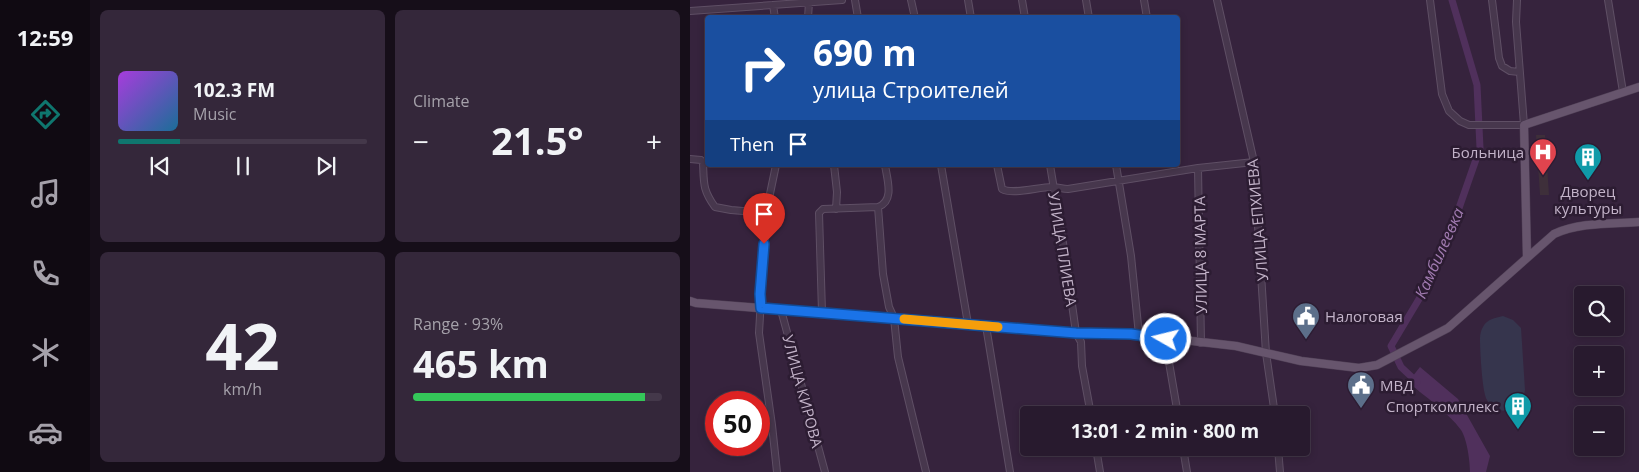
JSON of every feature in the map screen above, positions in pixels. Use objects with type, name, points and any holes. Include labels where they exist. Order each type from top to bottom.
[{"type":"main road","points":[[1527,256],[1524,125],[1639,87]]},
{"type":"main road","points":[[690,301],[1076,333],[1139,335],[1236,346],[1301,361],[1359,368],[1377,365],[1448,328],[1554,234],[1565,229],[1639,222]]},
{"type":"street","points":[[690,11],[842,0]]},
{"type":"street","points":[[855,0],[858,15]]},
{"type":"street","points":[[911,0],[914,15]]},
{"type":"street","points":[[968,0],[970,15]]},
{"type":"street","points":[[1022,0],[1024,15]]},
{"type":"street","points":[[1086,0],[1088,15]]},
{"type":"street","points":[[1144,0],[1146,15]]},
{"type":"street","name":"УЛИЦА ЕПХИЕВА","points":[[1217,0],[1254,162],[1266,353],[1273,406]]},
{"type":"street","points":[[1430,0],[1445,103],[1453,116],[1462,122],[1473,125],[1524,125],[1516,0]]},
{"type":"street","points":[[1492,0],[1499,58],[1502,66],[1510,71],[1520,72]]},
{"type":"street","points":[[1608,0],[1623,92]]},
{"type":"street","points":[[808,15],[810,2]]},
{"type":"street","points":[[773,5],[775,15]]},
{"type":"street","points":[[690,158],[703,162],[703,182],[714,207],[766,213]]},
{"type":"street","points":[[997,167],[1002,189],[1006,191],[1053,187],[1068,189],[1198,168],[1254,162]]},
{"type":"street","points":[[776,167],[766,213],[759,334],[777,472]]},
{"type":"street","points":[[834,167],[837,192],[836,209]]},
{"type":"street","points":[[822,312],[819,213],[823,209],[878,208],[884,206],[888,200],[889,191],[885,167]]},
{"type":"street","points":[[942,167],[968,324]]},
{"type":"street","name":"УЛИЦА ПЛИЕВА","points":[[1050,167],[1076,333],[1081,342],[1082,366],[1089,406]]},
{"type":"street","points":[[1116,167],[1131,256],[1139,335]]},
{"type":"street","name":"УЛИЦА 8 МАРТА","points":[[1198,168],[1201,343]]},
{"type":"street","points":[[878,208],[883,274],[889,307],[894,318],[898,357],[926,472]]},
{"type":"street","name":"УЛИЦА КИРОВА","points":[[781,310],[825,472]]},
{"type":"street","points":[[986,326],[1010,472]]},
{"type":"street","points":[[1166,339],[1177,406]]},
{"type":"street","points":[[1097,456],[1100,472]]},
{"type":"street","points":[[1184,456],[1187,472]]},
{"type":"street","points":[[1279,456],[1280,472]]},
{"type":"shaded area","name":"Больница","points":[[1536,135],[1545,135],[1549,195],[1540,195]]},
{"type":"shaded area","points":[[1503,316],[1513,320],[1521,328],[1525,390],[1523,400],[1518,406],[1509,411],[1494,408],[1487,400],[1482,370],[1480,338],[1482,330],[1487,322]]},
{"type":"shaded area","points":[[1420,367],[1458,399],[1490,456],[1486,472],[1470,472],[1468,450],[1461,430],[1443,411],[1408,382]]},
{"type":"waterway","name":"Камбилеевка","points":[[1417,382],[1401,367],[1391,346],[1428,284],[1451,231],[1480,148],[1477,85],[1452,0]]},
{"type":"slow traffic","points":[[904,319],[998,327]]},
{"type":"place","name":"Больница","points":[[1543,176]]},
{"type":"place","name":"Дворец культуры","points":[[1588,181]]},
{"type":"place","name":"Налоговая","points":[[1306,340]]},
{"type":"place","name":"МВД","points":[[1361,409]]},
{"type":"place","name":"Спорткомплекс","points":[[1518,430]]},
{"type":"route","points":[[764,244],[760,294],[761,308],[1076,333],[1131,334],[1166,339]]}]
